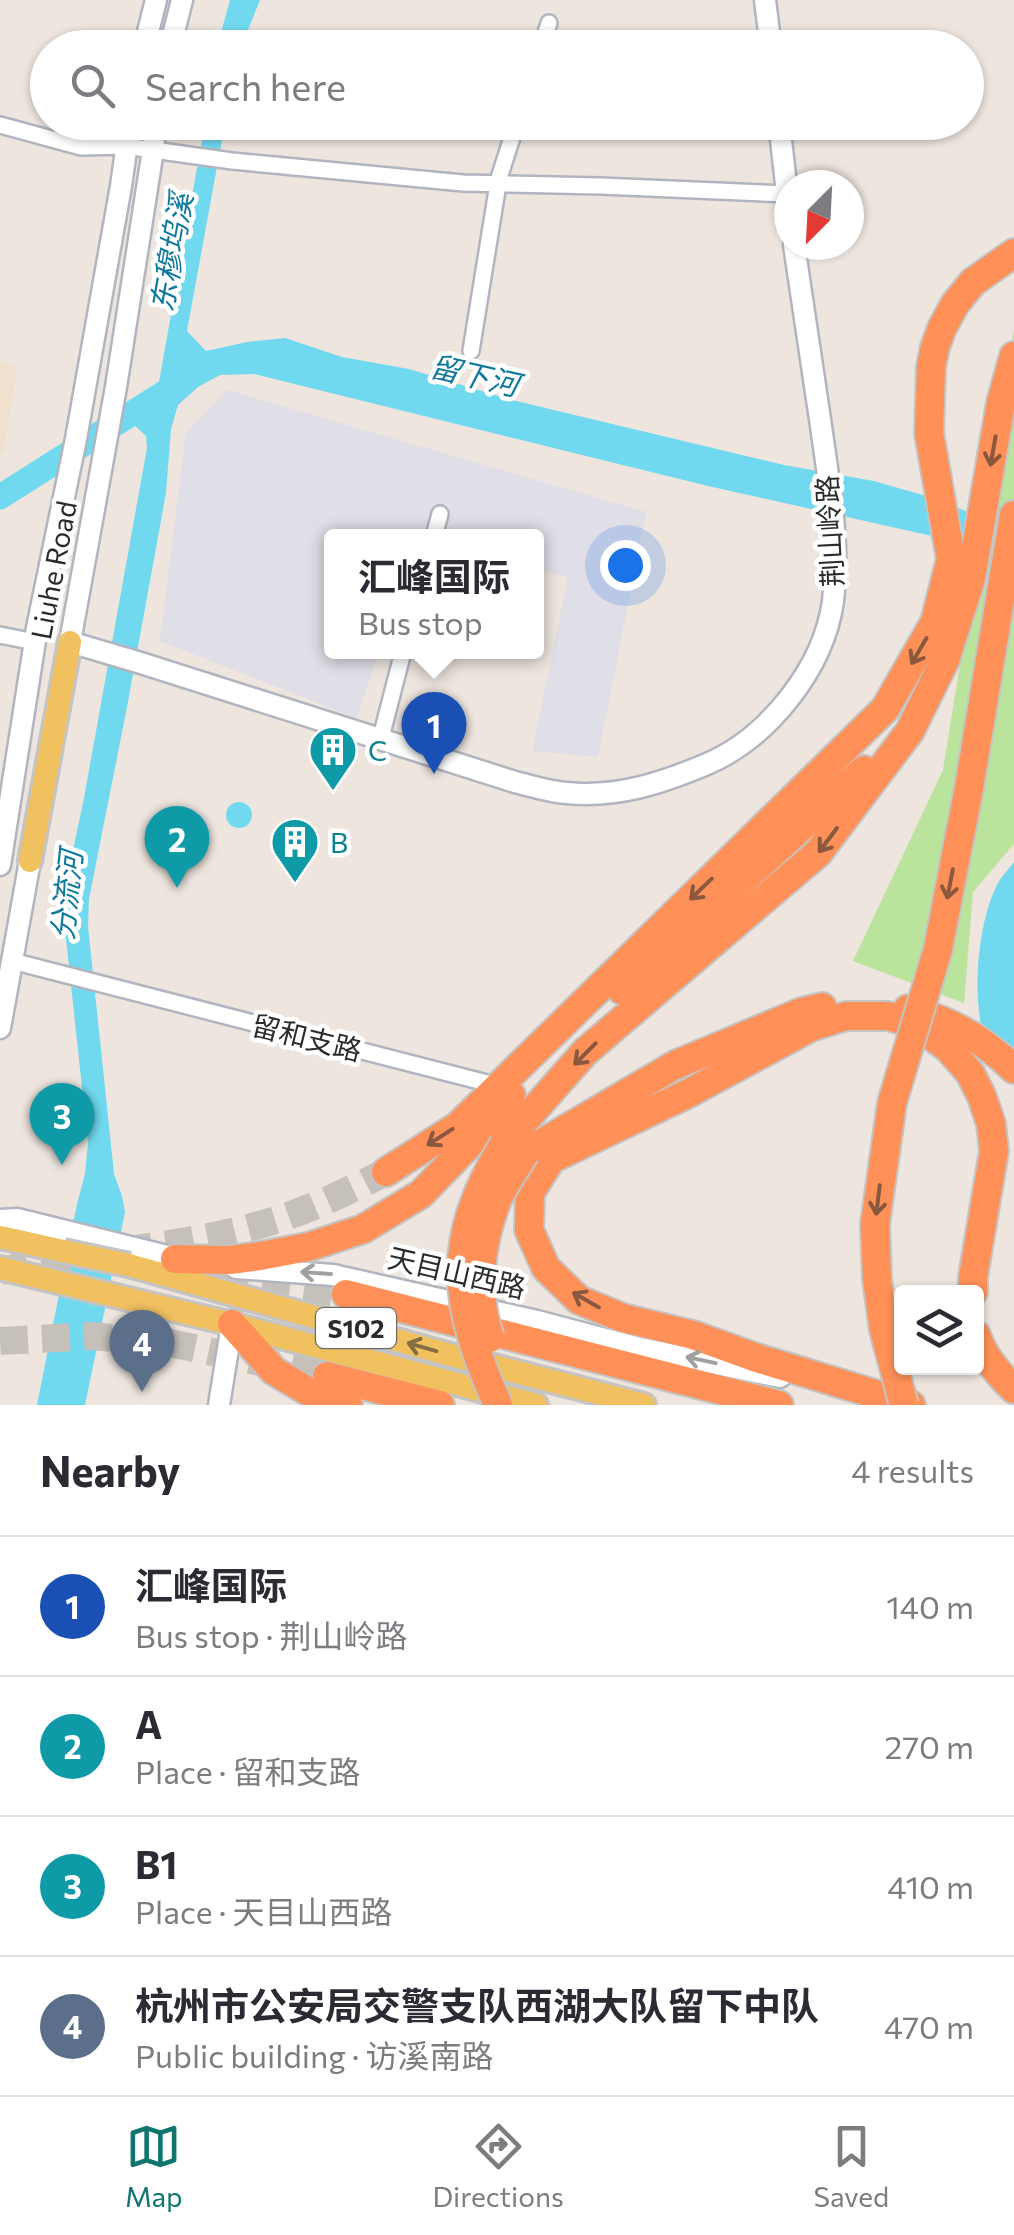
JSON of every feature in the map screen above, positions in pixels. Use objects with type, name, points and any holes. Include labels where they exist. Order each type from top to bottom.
[{"type":"highway","points":[[808,821],[885,709],[935,622],[951,560],[929,433],[930,367],[942,328],[956,304],[973,282],[1014,253]]},
{"type":"highway","points":[[498,1405],[471,1338],[461,1276],[470,1213],[484,1177],[514,1149],[585,1052],[818,853],[911,728],[945,660],[971,578],[1001,403],[1014,356]]},
{"type":"highway","points":[[904,1405],[882,1313],[875,1224],[892,1103],[938,949],[1014,515]]},
{"type":"highway","points":[[386,1172],[458,1126],[885,709]]},
{"type":"highway","points":[[176,1259],[230,1260],[308,1246],[363,1229],[421,1194],[478,1136],[534,1067],[911,728]]},
{"type":"highway","points":[[515,1405],[484,1321],[481,1287],[484,1246],[514,1149],[675,1065],[802,1012],[838,1002],[889,1003],[951,1022],[978,1038],[1014,1069]]},
{"type":"highway","points":[[904,1405],[693,1335],[624,1318],[579,1300],[546,1268],[530,1230],[530,1192],[550,1159],[689,1093],[811,1027],[846,1016],[888,1016],[916,1024],[948,1048],[970,1073],[982,1097],[994,1152],[972,1285]]},
{"type":"highway","points":[[346,1294],[779,1405]]},
{"type":"highway","points":[[232,1324],[274,1371],[316,1396],[348,1405]]},
{"type":"highway","points":[[984,1353],[998,1375],[1014,1388]]},
{"type":"highway","points":[[327,1376],[440,1405]]},
{"type":"main road","points":[[148,30],[156,0]]},
{"type":"main road","points":[[174,30],[182,0]]},
{"type":"main road","points":[[765,0],[769,30]]},
{"type":"main road","name":"Liuhe Road","points":[[0,865],[35,642],[72,461],[127,140]]},
{"type":"main road","name":"Liuhe Road","points":[[0,1028],[108,438],[154,140]]},
{"type":"main road","points":[[781,140],[784,170]]},
{"type":"main road","name":"荆山岭路","points":[[70,642],[514,782],[566,793],[610,794],[653,785],[729,754],[763,727],[795,690],[820,648],[832,605],[835,534],[796,260]]},
{"type":"main road","name":"天目山西路","points":[[0,1220],[17,1219],[63,1241]]},
{"type":"main road","name":"天目山西路","points":[[0,1237],[63,1241],[129,1256],[443,1353],[644,1405]]},
{"type":"main road","name":"天目山西路","points":[[129,1256],[334,1274],[904,1405]]},
{"type":"main road","name":"S102","points":[[0,1268],[232,1324],[536,1405]]},
{"type":"main road","points":[[219,1405],[232,1324]]},
{"type":"street","points":[[547,30],[549,23]]},
{"type":"street","points":[[0,124],[30,133]]},
{"type":"street","points":[[56,140],[81,147],[126,146],[232,161],[463,183],[601,186],[774,202]]},
{"type":"street","points":[[472,351],[498,184],[511,140]]},
{"type":"street","points":[[436,529],[440,514]]},
{"type":"street","points":[[0,635],[35,642]]},
{"type":"street","points":[[380,741],[402,659]]},
{"type":"street","name":"留和支路","points":[[12,962],[487,1083]]},
{"type":"shaded area","points":[[0,361],[17,369],[4,450],[0,454]]},
{"type":"shaded area","points":[[227,390],[646,512],[598,757],[532,751],[568,578],[544,570],[544,529],[324,529],[324,659],[377,659],[356,718],[160,641],[186,432]]},
{"type":"green space","points":[[1014,329],[1014,844],[973,892],[964,1003],[853,961],[943,770]]},
{"type":"water","points":[[230,0],[260,0],[248,30],[222,30]]},
{"type":"water","name":"分流河","points":[[202,140],[222,140],[187,331],[206,351],[285,338],[342,357],[409,369],[512,400],[784,465],[874,481],[971,513],[968,544],[708,486],[254,374],[220,375],[198,387],[178,405],[171,429],[166,493],[89,899],[88,926],[114,1174],[125,1212],[85,1405],[37,1405],[88,1143],[63,911],[147,448],[146,436],[135,426],[137,400],[159,382]]},
{"type":"water","points":[[239,802],[248,806],[252,815],[248,824],[239,828],[230,824],[226,815],[230,806]]},
{"type":"water","points":[[1014,862],[1014,1084],[998,1069],[987,1047],[980,1020],[978,962],[988,908],[998,884]]},
{"type":"waterway","name":"留下河","points":[[0,497],[164,393]]},
{"type":"tunnel","points":[[0,1271],[253,1227],[313,1206],[386,1172]]},
{"type":"tunnel","points":[[179,1274],[346,1294]]},
{"type":"tunnel","points":[[0,1341],[91,1336],[170,1343],[327,1376]]},
{"type":"place","name":"汇峰国际","points":[[434,774]]},
{"type":"place","name":"C","points":[[333,792]]},
{"type":"place","name":"B","points":[[295,884]]},
{"type":"place","name":"A","points":[[177,888]]},
{"type":"place","name":"B1","points":[[62,1165]]},
{"type":"place","name":"杭州市公安局交警支队西湖大队留下中队","points":[[142,1392]]},
{"type":"water label","name":"东穆坞溪","points":[[170,252]]}]
